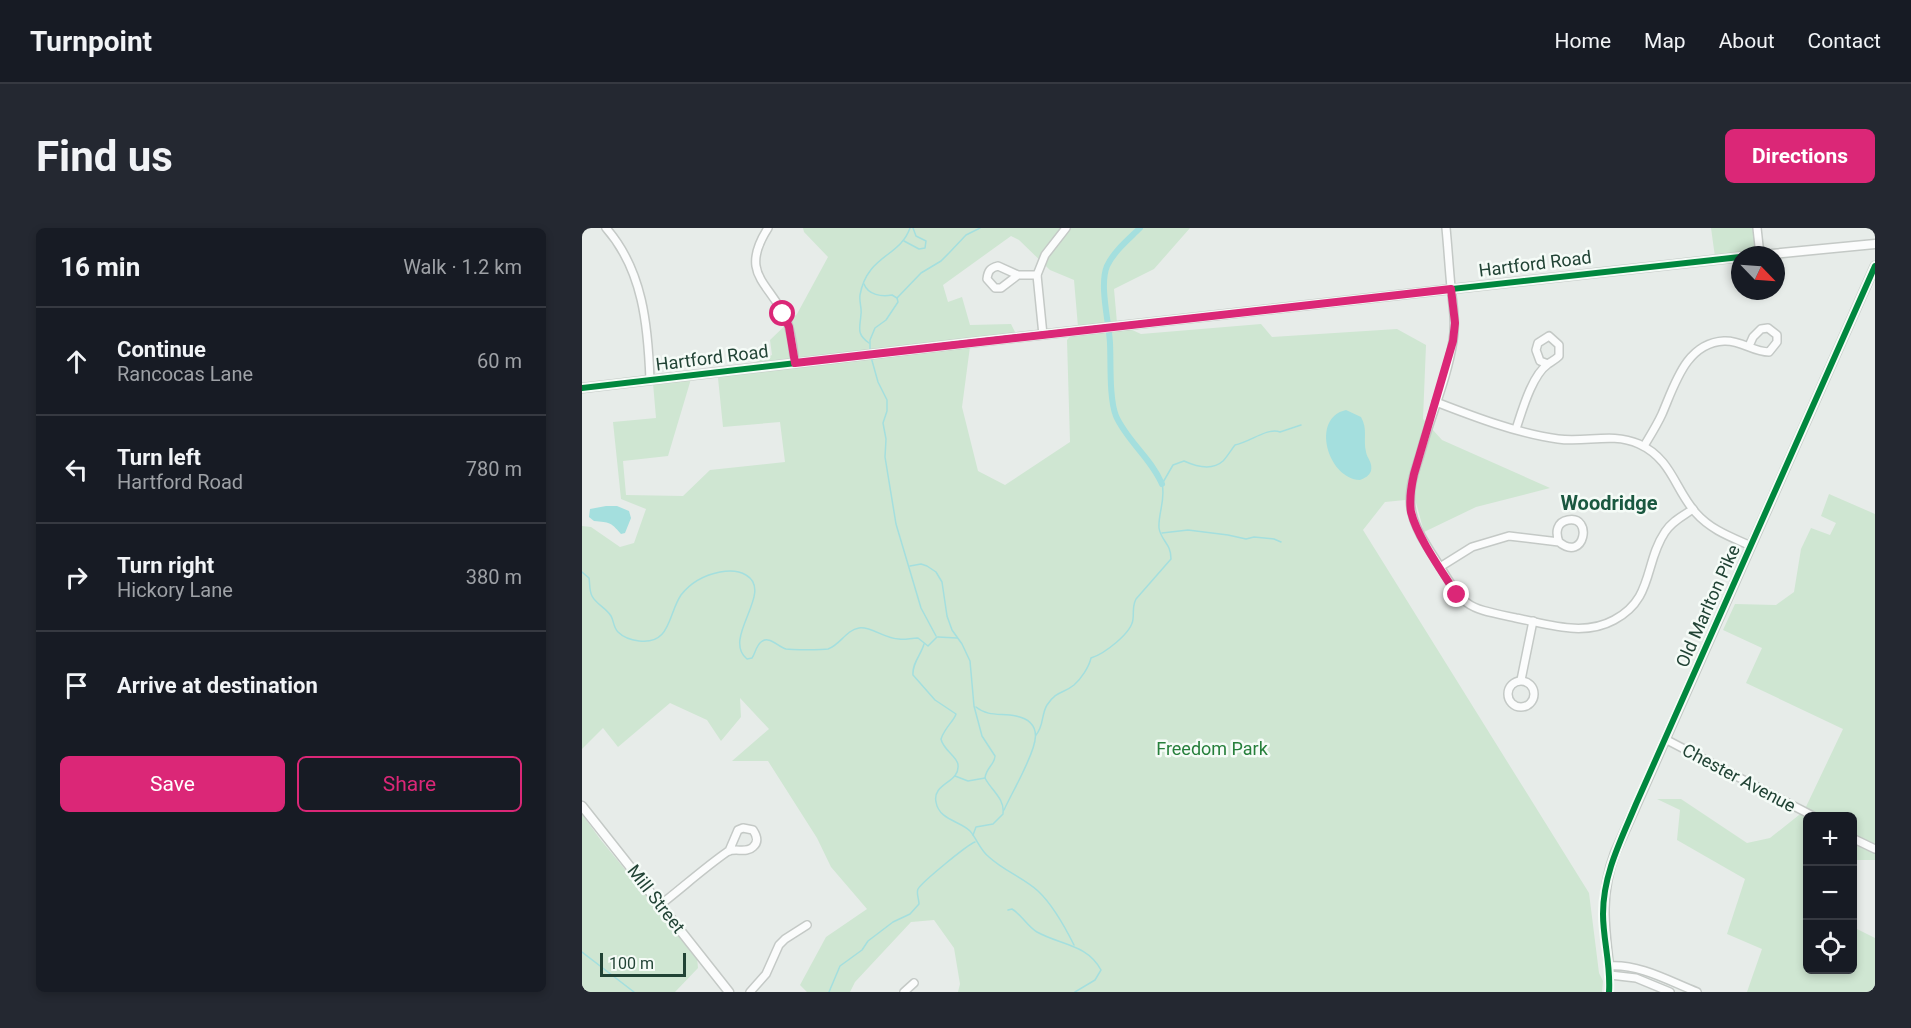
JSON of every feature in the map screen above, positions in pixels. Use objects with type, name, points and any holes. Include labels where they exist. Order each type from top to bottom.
[{"type":"street","points":[[606,228],[627,260],[639,287],[646,323],[650,380]]},
{"type":"street","points":[[768,228],[757,249],[756,267],[760,279],[788,323],[795,363]]},
{"type":"street","points":[[1043,335],[1037,275],[1045,255],[1066,228]]},
{"type":"street","points":[[1446,228],[1455,323],[1453,341],[1414,474],[1410,497],[1411,512],[1416,525],[1457,595],[1467,604],[1488,612],[1561,627],[1581,628],[1608,623],[1621,615],[1637,599],[1645,586],[1664,533],[1675,521],[1693,509]]},
{"type":"street","points":[[1757,228],[1760,246]]},
{"type":"street","points":[[1785,253],[1875,244]]},
{"type":"street","name":"Hartford Road","points":[[582,388],[1731,258]]},
{"type":"street","name":"Old Marlton Pike","points":[[1609,966],[1603,917],[1606,879],[1632,813],[1875,266]]},
{"type":"street","points":[[1018,274],[1037,275]]},
{"type":"street","points":[[1644,446],[1660,418],[1676,380],[1691,356],[1703,346],[1718,342],[1731,341],[1749,346]]},
{"type":"street","points":[[1516,429],[1530,390],[1548,364]]},
{"type":"street","points":[[1436,402],[1457,411],[1516,429],[1558,439],[1619,438],[1644,446],[1660,459],[1674,476],[1693,509],[1715,529],[1751,546]]},
{"type":"street","points":[[1440,567],[1472,546],[1509,536],[1559,542],[1571,547],[1582,541],[1584,534],[1579,522],[1573,519],[1561,523],[1556,536],[1559,542]]},
{"type":"street","points":[[1521,680],[1533,621]]},
{"type":"street","points":[[1521,680],[1528,682],[1533,688],[1534,696],[1531,703],[1524,707],[1517,707],[1510,703],[1507,696],[1508,688],[1513,682],[1521,680]]},
{"type":"street","name":"Chester Avenue","points":[[1665,739],[1805,812]]},
{"type":"street","name":"Mill Street","points":[[582,806],[729,992]]},
{"type":"street","points":[[1857,840],[1875,849]]},
{"type":"street","points":[[660,905],[729,851]]},
{"type":"street","points":[[750,992],[764,977],[779,945],[807,926]]},
{"type":"street","points":[[1609,992],[1609,966],[1629,966],[1697,992]]},
{"type":"street","points":[[1610,975],[1636,978],[1670,992]]},
{"type":"street","points":[[904,992],[914,983]]},
{"type":"green space","name":"Freedom Park","points":[[803,228],[1190,228],[1154,269],[1114,289],[1117,323],[1141,334],[1261,324],[1272,337],[1397,329],[1426,345],[1423,419],[1442,440],[1550,488],[1476,507],[1424,532],[1415,499],[1385,502],[1363,530],[1589,893],[1599,973],[1603,981],[1602,992],[958,992],[960,984],[954,948],[934,920],[911,922],[855,982],[850,992],[807,992],[800,985],[826,937],[867,909],[831,867],[817,838],[768,761],[732,761],[769,729],[740,698],[741,717],[721,741],[707,720],[670,703],[618,747],[603,728],[582,749],[582,526],[591,527],[620,547],[634,543],[646,509],[621,499],[613,422],[656,418],[653,383],[691,379],[668,456],[623,461],[626,495],[683,496],[710,470],[785,462],[780,422],[723,427],[718,378],[772,355],[770,340],[797,314],[828,257],[804,232]],"holes":[[[1011,236],[1019,240],[1050,270],[1074,280],[1078,327],[1067,340],[1070,442],[1005,485],[978,471],[962,407],[971,339],[1016,334],[1011,324],[970,325],[962,297],[948,302],[943,285]]]},
{"type":"green space","points":[[1711,228],[1756,228],[1757,246],[1731,246],[1731,256],[1715,257]]},
{"type":"green space","points":[[1829,494],[1875,514],[1875,860],[1857,860],[1857,812],[1803,812],[1803,974],[1857,974],[1857,929],[1875,938],[1875,992],[1747,992],[1762,949],[1727,934],[1745,879],[1677,840],[1680,810],[1657,799],[1681,799],[1747,843],[1770,838],[1804,811],[1843,729],[1746,683],[1762,648],[1723,630],[1735,604],[1776,605],[1794,592],[1801,549],[1811,528],[1830,535],[1836,523],[1821,516]]},
{"type":"green space","points":[[582,814],[697,957],[698,968],[675,992],[582,992]]},
{"type":"water","points":[[1346,410],[1361,417],[1364,426],[1365,447],[1371,463],[1371,471],[1368,476],[1360,480],[1349,477],[1339,470],[1328,448],[1326,435],[1328,424],[1335,415]]},
{"type":"water","points":[[617,506],[629,511],[631,518],[625,533],[621,534],[609,523],[594,521],[589,517],[590,509]]},
{"type":"waterway","points":[[869,343],[862,337],[860,330],[860,295],[864,282],[869,272],[899,245],[910,228]]},
{"type":"waterway","points":[[904,241],[919,249],[925,248],[926,241],[916,236],[913,228]]},
{"type":"waterway","points":[[870,349],[870,340],[875,328],[886,320],[898,302],[897,298],[921,273],[941,261],[966,235],[980,228]]},
{"type":"waterway","points":[[1140,228],[1114,255],[1105,274],[1104,293],[1110,343],[1111,390],[1116,416],[1126,434],[1152,466],[1162,484]]},
{"type":"waterway","points":[[864,284],[872,293],[892,295],[897,298]]},
{"type":"waterway","points":[[871,357],[878,382],[887,400],[887,411],[883,423],[886,439],[885,457],[896,524],[921,608],[936,636]]},
{"type":"waterway","points":[[1036,735],[1047,705],[1057,694],[1067,690],[1079,680],[1091,658],[1110,648],[1123,636],[1131,625],[1136,599],[1171,559],[1169,549],[1160,532],[1159,522],[1163,495],[1162,484],[1173,465],[1184,461],[1198,466],[1214,466],[1223,461],[1235,445],[1264,433],[1280,432],[1301,425]]},
{"type":"waterway","points":[[1162,533],[1188,530],[1246,539],[1254,537],[1274,539],[1281,542]]},
{"type":"waterway","points":[[910,566],[921,564],[927,566],[936,572],[942,582],[947,616],[952,630],[970,661],[974,706],[982,736],[995,756],[985,778],[1000,799],[1003,813]]},
{"type":"waterway","points":[[582,572],[589,578],[592,596],[611,616],[616,630],[636,641],[649,641],[663,633],[681,595],[694,583],[709,575],[731,571],[746,575],[753,583],[755,592],[740,639],[741,650],[747,659],[752,658],[764,640],[786,649],[828,649],[854,629],[859,628],[894,638],[918,638],[928,646],[937,637]]},
{"type":"waterway","points":[[938,637],[957,638]]},
{"type":"waterway","points":[[924,644],[913,675],[935,700],[956,714],[941,739],[944,747],[956,759],[957,771],[955,776],[938,791],[936,796],[938,808],[945,816],[970,831],[983,851],[995,862],[1038,891],[1054,909],[1074,945]]},
{"type":"waterway","points":[[976,707],[990,713],[1016,716],[1026,720],[1035,732],[1030,756],[1004,810]]},
{"type":"waterway","points":[[955,776],[968,781],[985,778]]},
{"type":"waterway","points":[[973,835],[976,827],[993,824],[1003,814]]},
{"type":"waterway","points":[[829,992],[840,966],[893,922],[910,914],[919,904],[917,891],[921,885],[975,842]]},
{"type":"waterway","points":[[1008,910],[1016,911],[1037,932],[1081,950],[1095,961],[1101,970],[1095,980],[1075,992]]},
{"type":"waterway","points":[[582,952],[634,992]]},
{"type":"cycle path","points":[[582,388],[1731,258]]},
{"type":"cycle path","points":[[1609,992],[1603,914],[1609,871],[1636,804],[1875,266]]},
{"type":"district","name":"Woodridge","points":[[1609,503]]},
{"type":"route","points":[[783,314],[789,327],[795,363],[1451,289],[1455,323],[1453,341],[1414,474],[1410,497],[1411,512],[1419,532],[1457,595]]}]
